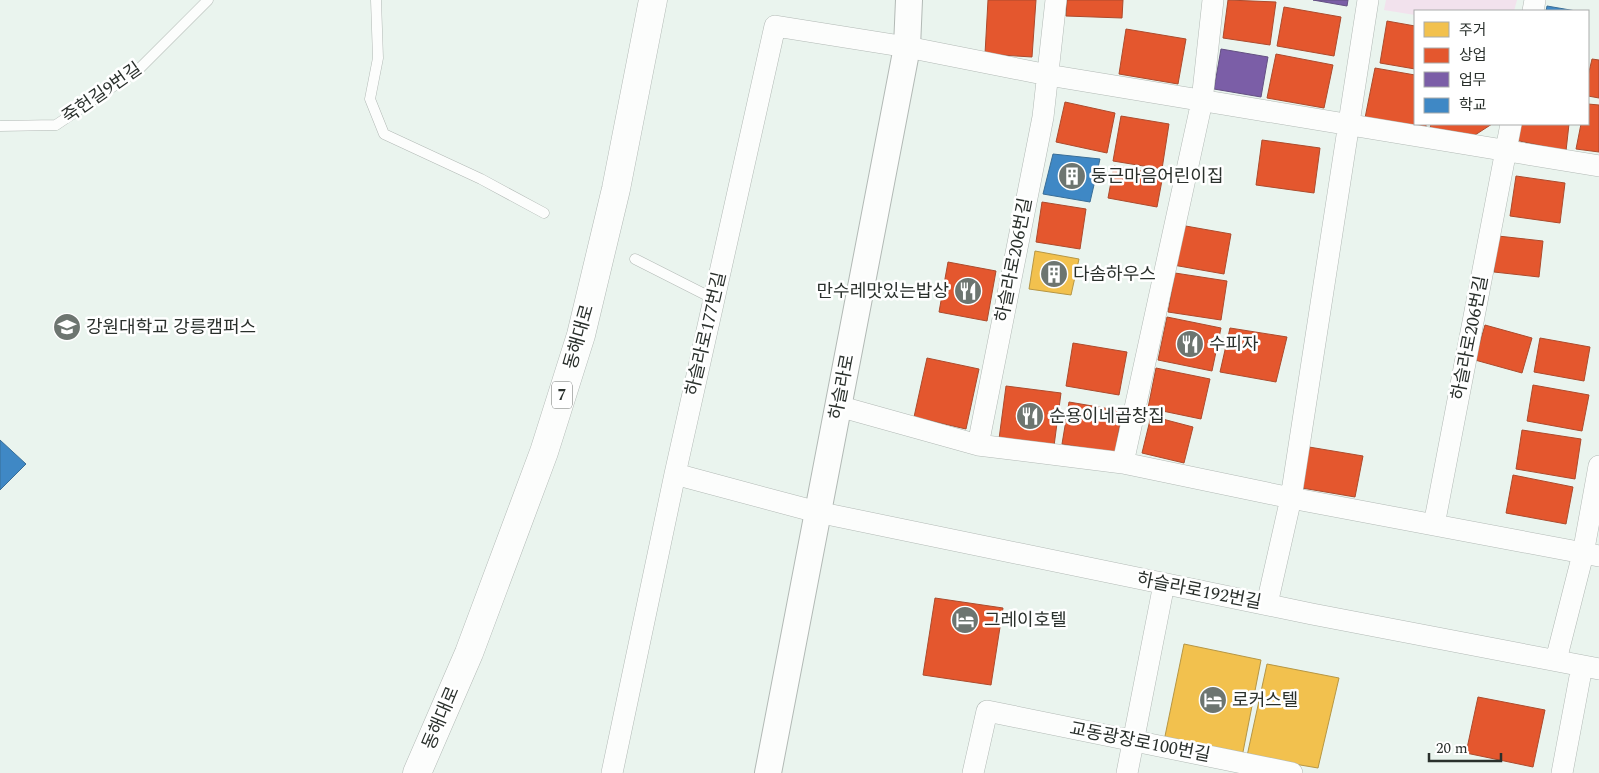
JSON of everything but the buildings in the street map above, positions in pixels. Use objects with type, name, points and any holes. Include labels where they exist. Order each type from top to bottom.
[{"type":"main road","name":"동해대로","points":[[417,773],[469,653],[544,452],[581,335],[616,189],[653,0]]},
{"type":"street","name":"하슬라로","points":[[768,773],[816,512],[907,47],[910,0]]},
{"type":"street","name":"하슬라로206번길","points":[[978,445],[1043,117],[1056,0]]},
{"type":"street","points":[[1123,463],[1202,101],[1213,0]]},
{"type":"street","points":[[1268,604],[1292,498],[1368,0]]},
{"type":"street","name":"하슬라로177번길","points":[[612,773],[675,474],[775,26],[907,47]]},
{"type":"street","points":[[907,47],[1048,75],[1599,166]]},
{"type":"street","name":"하슬라로206번길","points":[[1434,525],[1511,125]]},
{"type":"street","points":[[838,406],[978,445],[1123,463],[1292,498],[1591,555]]},
{"type":"street","points":[[1556,660],[1591,555],[1599,466]]},
{"type":"street","name":"하슬라로192번길","points":[[675,474],[816,512],[1164,584],[1590,667],[1562,773]]},
{"type":"street","points":[[1127,773],[1164,584]]},
{"type":"street","name":"교동광장로100번길","points":[[973,773],[987,711],[1292,773]]},
{"type":"lane","name":"죽헌길9번길","points":[[0,126],[56,124],[139,69],[208,0]]},
{"type":"lane","points":[[376,0],[378,58],[370,99],[384,134],[481,179],[544,213]]},
{"type":"lane","points":[[635,259],[714,299]]},
{"type":"shaded area","points":[[1386,0],[1517,0],[1514,10],[1414,10],[1414,15],[1384,10]]},
{"type":"place","name":"둥근마음어린이집","points":[[1072,176]]},
{"type":"place","name":"다솜하우스","points":[[1054,274]]},
{"type":"place","name":"만수레맛있는밥상","points":[[968,291]]},
{"type":"place","name":"강원대학교 강릉캠퍼스","points":[[67,327]]},
{"type":"place","name":"수피자","points":[[1190,344]]},
{"type":"place","name":"순용이네곱창집","points":[[1030,416]]},
{"type":"place","name":"그레이호텔","points":[[965,620]]},
{"type":"place","name":"로커스텔","points":[[1213,700]]}]
